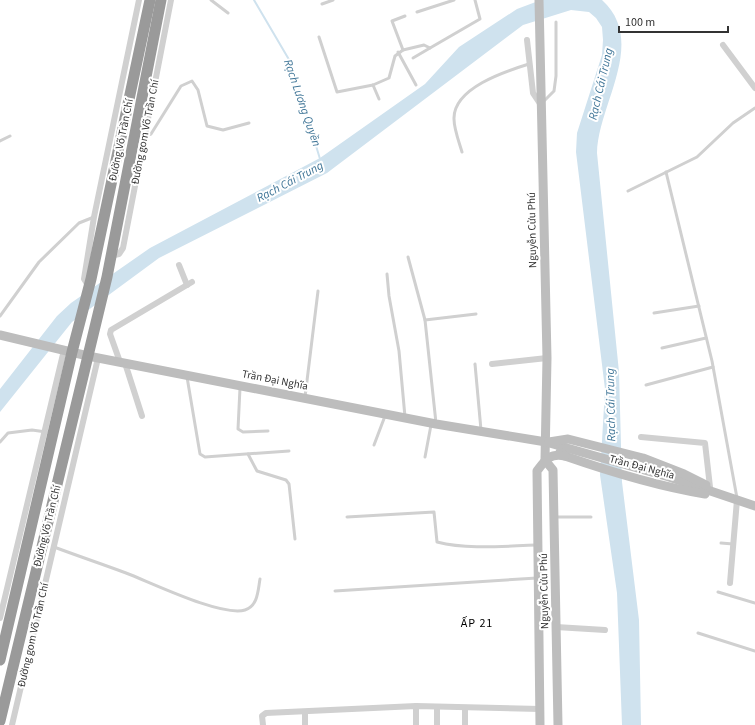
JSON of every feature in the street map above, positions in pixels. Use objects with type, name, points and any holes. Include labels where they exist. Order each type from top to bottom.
[{"type":"highway","name":"Đường Võ Trần Chí","points":[[0,660],[65,350],[78,328],[90,284],[150,0]]},
{"type":"highway","name":"Đường Võ Trần Chí","points":[[0,721],[93,357],[94,332],[161,0]]},
{"type":"main road","name":"Nguyễn Cửu Phú","points":[[539,0],[547,358],[545,460],[537,471],[540,725]]},
{"type":"main road","name":"Trần Đại Nghĩa","points":[[0,335],[122,363],[433,424],[546,442],[633,478],[665,487],[737,500]]},
{"type":"main road","points":[[546,423],[552,433],[568,439]]},
{"type":"main road","name":"Trần Đại Nghĩa","points":[[546,442],[568,439],[644,458],[684,474],[737,500]]},
{"type":"main road","name":"Trần Đại Nghĩa","points":[[546,442],[565,456],[637,468],[755,506]]},
{"type":"main road","points":[[545,460],[553,455],[565,456]]},
{"type":"main road","name":"Nguyễn Cửu Phú","points":[[545,460],[553,470],[558,725]]},
{"type":"street","points":[[90,284],[85,283],[84,278],[94,217],[139,0]]},
{"type":"street","name":"Đường gom Võ Trần Chí","points":[[110,256],[119,254],[123,248],[171,0]]},
{"type":"street","points":[[527,40],[533,93],[541,104]]},
{"type":"street","points":[[723,45],[754,84]]},
{"type":"street","points":[[142,416],[110,334],[111,330],[190,284],[179,265]]},
{"type":"street","name":"Đường gom Võ Trần Chí","points":[[12,725],[54,547],[93,357]]},
{"type":"street","points":[[492,364],[547,358]]},
{"type":"street","points":[[0,618],[49,432]]},
{"type":"street","points":[[641,437],[705,443],[710,487]]},
{"type":"street","points":[[730,582],[737,500]]},
{"type":"street","points":[[556,628],[605,630]]},
{"type":"street","points":[[263,725],[262,716],[266,713],[416,706],[540,709]]},
{"type":"street","points":[[416,706],[416,725]]},
{"type":"street","points":[[437,707],[437,725]]},
{"type":"street","points":[[465,708],[465,725]]},
{"type":"street","points":[[305,712],[306,725]]},
{"type":"lane","points":[[211,0],[228,13]]},
{"type":"lane","points":[[322,4],[333,0]]},
{"type":"lane","points":[[417,12],[454,0]]},
{"type":"lane","points":[[413,58],[480,19],[475,0]]},
{"type":"lane","points":[[403,50],[392,21],[405,16]]},
{"type":"lane","points":[[541,104],[554,90],[556,76],[556,22]]},
{"type":"lane","points":[[319,37],[337,92],[373,86],[389,78],[393,58],[398,52],[424,45],[430,48]]},
{"type":"lane","points":[[398,52],[416,85]]},
{"type":"lane","points":[[462,152],[454,119],[458,102],[470,90],[502,72],[529,64]]},
{"type":"lane","points":[[145,136],[151,134],[181,86],[192,81],[198,90],[207,126],[223,130],[249,123]]},
{"type":"lane","points":[[373,86],[379,99]]},
{"type":"lane","points":[[628,191],[696,157],[733,123],[755,108]]},
{"type":"lane","points":[[0,141],[10,136]]},
{"type":"lane","points":[[666,172],[713,367],[737,500]]},
{"type":"lane","points":[[0,316],[29,274],[40,262],[79,223],[94,217]]},
{"type":"lane","points":[[408,257],[425,320],[433,424],[425,457]]},
{"type":"lane","points":[[388,274],[389,296],[399,351],[406,418]]},
{"type":"lane","points":[[304,398],[318,291]]},
{"type":"lane","points":[[654,313],[699,306]]},
{"type":"lane","points":[[425,320],[476,314]]},
{"type":"lane","points":[[662,348],[706,338]]},
{"type":"lane","points":[[475,364],[481,432]]},
{"type":"lane","points":[[646,385],[713,367]]},
{"type":"lane","points":[[187,375],[200,454],[205,457],[289,451]]},
{"type":"lane","points":[[240,386],[238,429],[243,432],[268,431]]},
{"type":"lane","points":[[374,445],[386,414]]},
{"type":"lane","points":[[0,442],[8,433],[32,430],[49,432]]},
{"type":"lane","points":[[248,454],[257,471],[286,480],[289,484],[294,539]]},
{"type":"lane","points":[[347,517],[434,512],[437,542],[449,545],[483,547],[538,545]]},
{"type":"lane","points":[[554,517],[590,517]]},
{"type":"lane","points":[[721,543],[733,544]]},
{"type":"lane","points":[[54,547],[178,594],[233,611],[246,610],[251,606],[257,598],[260,579]]},
{"type":"lane","points":[[335,592],[538,578]]},
{"type":"lane","points":[[718,592],[755,603]]},
{"type":"lane","points":[[698,633],[755,651]]},
{"type":"water","name":"Rạch Cái Trung","points":[[541,0],[602,0],[615,17],[621,35],[621,54],[617,74],[599,134],[597,153],[619,372],[622,482],[639,620],[641,725],[622,725],[617,593],[600,475],[605,389],[576,152],[577,133],[602,55],[602,27],[596,18],[589,12],[571,10],[523,25],[327,173],[159,258],[72,322],[0,412],[0,389],[57,316],[71,303],[150,248],[320,158],[425,84],[459,47],[517,9]]},
{"type":"waterway","name":"Rạch Lương Quyền","points":[[254,0],[291,63],[320,159]]},
{"type":"district","name":"ẤP 21","points":[[477,623]]}]
